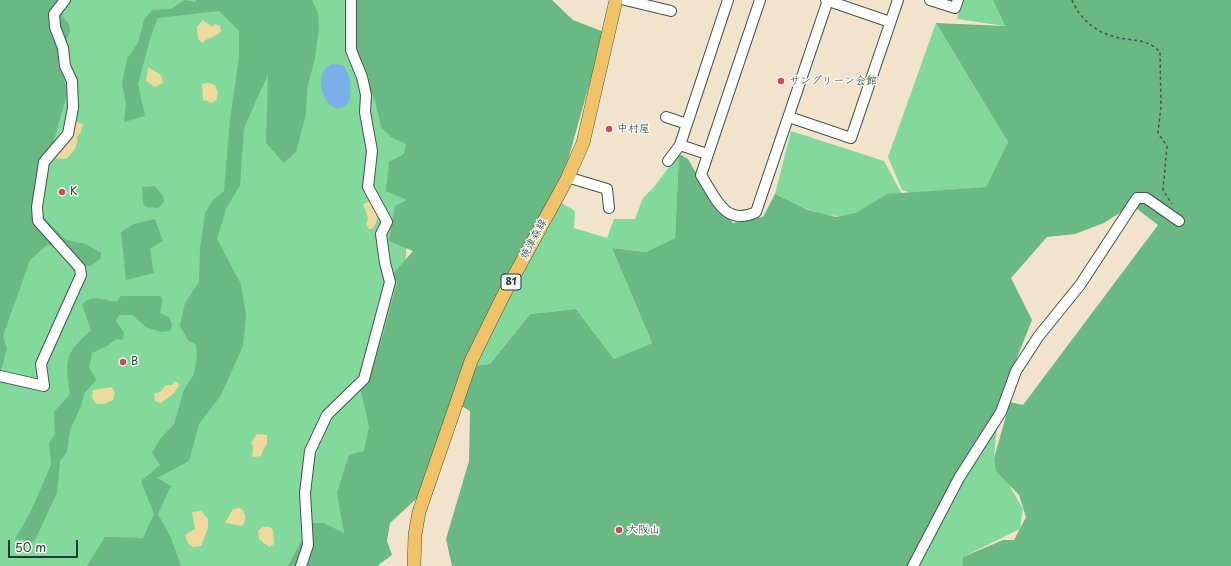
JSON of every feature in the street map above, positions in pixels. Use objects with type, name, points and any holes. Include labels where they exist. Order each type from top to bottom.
[{"type":"main road","name":"焼津森線","points":[[414,566],[415,535],[419,512],[471,361],[503,296],[567,177],[583,143],[616,0]]},
{"type":"street","points":[[0,376],[44,386],[41,364],[81,275],[80,268],[38,221],[37,208],[44,162],[68,134],[73,108],[72,81],[65,66],[63,48],[55,27],[54,14],[65,0]]},
{"type":"street","points":[[301,566],[308,545],[305,493],[310,451],[327,415],[364,379],[390,282],[381,234],[387,222],[368,188],[372,151],[365,112],[366,95],[362,77],[351,50],[351,0]]},
{"type":"street","points":[[625,0],[671,11]]},
{"type":"street","points":[[668,162],[680,145],[728,0]]},
{"type":"street","points":[[760,0],[701,175],[720,206],[734,217],[746,217],[756,212],[827,0],[890,22]]},
{"type":"street","points":[[788,117],[851,138],[898,0]]},
{"type":"street","points":[[930,0],[955,8],[958,0]]},
{"type":"street","points":[[666,117],[687,124]]},
{"type":"street","points":[[680,145],[707,154]]},
{"type":"street","points":[[567,177],[607,189],[609,208]]},
{"type":"street","points":[[913,566],[959,478],[1001,412],[1016,372],[1038,337],[1080,285],[1136,198],[1146,198],[1179,222]]},
{"type":"path","points":[[1072,0],[1076,10],[1095,28],[1112,36],[1144,41],[1153,45],[1160,52],[1161,106],[1158,133],[1167,146],[1163,190],[1173,205]]},
{"type":"green space","points":[[0,0],[67,0],[62,16],[69,24],[70,31],[58,63],[66,85],[67,94],[47,165],[32,201],[48,222],[66,240],[86,244],[101,253],[101,258],[91,266],[80,265],[48,244],[30,260],[3,336],[7,349],[0,373]]},
{"type":"green space","points":[[41,0],[428,0],[379,566],[0,566],[0,214]]},
{"type":"green space","points":[[184,0],[195,2],[196,0],[312,0],[318,13],[319,28],[315,58],[307,89],[306,114],[296,152],[284,163],[266,143],[268,74],[244,128],[240,185],[226,209],[217,239],[241,284],[246,315],[243,346],[221,395],[199,424],[189,461],[157,478],[171,486],[158,514],[171,538],[181,566],[87,566],[105,537],[143,538],[154,514],[141,481],[160,465],[152,453],[160,439],[174,424],[184,390],[194,374],[197,357],[196,345],[188,340],[180,326],[185,303],[199,282],[200,249],[205,213],[212,201],[224,191],[230,120],[239,57],[239,31],[219,11],[158,18],[150,39],[138,84],[145,116],[124,122],[126,104],[122,83],[127,59],[138,43],[144,20],[152,10],[171,9]]},
{"type":"green space","points":[[355,0],[552,0],[573,20],[604,32],[566,167],[473,366],[490,364],[530,314],[576,309],[614,359],[652,343],[612,248],[646,252],[675,238],[679,154],[688,159],[714,204],[733,223],[763,217],[775,194],[808,210],[836,217],[855,213],[888,194],[986,187],[1008,142],[936,23],[1005,26],[993,0],[1231,0],[1231,566],[962,566],[963,557],[1003,540],[1014,540],[1026,517],[1019,495],[996,471],[994,458],[1010,402],[1023,405],[1158,225],[1132,205],[1104,223],[1075,234],[1047,237],[1011,278],[1032,320],[986,436],[910,566],[452,566],[446,539],[469,461],[470,411],[458,404],[427,489],[390,523],[387,541],[392,555],[377,566],[288,566],[311,523],[324,523],[344,533],[337,493],[349,455],[364,451],[369,427],[361,391],[381,342],[397,283],[393,274],[413,251],[389,241],[395,206],[407,200],[386,191],[389,162],[404,154],[406,144],[391,137],[381,127],[375,100],[370,89],[369,77],[356,52]]},
{"type":"green space","points":[[963,0],[993,0],[1005,26],[957,19]]},
{"type":"green space","points":[[936,23],[1008,142],[986,187],[912,193],[902,190],[888,157]]},
{"type":"green space","points":[[791,131],[884,161],[902,194],[880,199],[851,214],[832,216],[812,211],[775,194]]},
{"type":"green space","points":[[679,154],[675,238],[646,252],[612,248],[652,343],[614,359],[576,309],[530,314],[490,364],[472,366],[558,201],[575,211],[574,228],[607,238],[614,219],[635,219],[643,198],[654,187]]},
{"type":"green space","points":[[155,186],[163,196],[164,202],[158,208],[147,207],[143,204],[142,187]]},
{"type":"green space","points":[[155,219],[163,241],[150,249],[154,273],[126,280],[121,232],[134,224]]},
{"type":"green space","points":[[121,296],[160,296],[163,300],[160,313],[169,317],[172,325],[170,331],[161,332],[146,327],[132,315],[119,315],[116,321],[124,333],[122,340],[116,339],[107,346],[92,353],[89,367],[96,380],[84,394],[81,406],[70,430],[67,452],[60,461],[57,493],[34,542],[15,539],[31,511],[51,465],[49,443],[55,434],[54,412],[70,394],[67,373],[68,358],[82,338],[91,330],[82,305],[89,299],[93,298],[117,302]]},
{"type":"green space","points":[[998,416],[994,458],[1023,509],[1020,529],[963,557],[962,566],[894,566]]},
{"type":"sand","points":[[203,20],[212,27],[215,24],[220,26],[221,31],[217,35],[202,43],[198,39],[197,27]]},
{"type":"sand","points":[[148,67],[161,75],[163,83],[155,87],[146,81]]},
{"type":"sand","points":[[209,83],[215,85],[218,93],[216,101],[210,103],[203,100],[202,84]]},
{"type":"sand","points":[[74,121],[83,124],[81,132],[77,137],[77,144],[74,150],[66,159],[53,158],[55,141],[61,132]]},
{"type":"sand","points":[[368,202],[371,203],[372,208],[377,212],[377,220],[373,229],[369,229],[366,224],[368,218],[363,204]]},
{"type":"sand","points":[[175,381],[179,386],[173,394],[161,403],[155,401],[154,394],[160,392],[166,385],[172,385]]},
{"type":"sand","points":[[112,387],[115,393],[113,400],[104,404],[96,404],[92,398],[93,390]]},
{"type":"sand","points":[[257,434],[267,435],[267,444],[261,456],[252,457],[253,447],[251,443]]},
{"type":"sand","points":[[233,509],[242,509],[245,518],[245,522],[242,526],[225,523]]},
{"type":"sand","points":[[201,511],[208,519],[208,528],[201,546],[193,547],[188,543],[185,535],[195,529],[192,512]]},
{"type":"sand","points":[[263,527],[270,527],[273,530],[274,544],[269,547],[259,539],[258,531]]},
{"type":"water","points":[[333,64],[343,65],[349,78],[349,102],[342,108],[335,107],[328,103],[321,86],[321,77],[325,69]]},
{"type":"place","name":"サングリーン会館","points":[[781,81]]},
{"type":"place","name":"中村屋","points":[[609,129]]},
{"type":"place","name":"K","points":[[62,192]]},
{"type":"place","name":"B","points":[[123,362]]},
{"type":"place","name":"大阪山","points":[[619,530]]}]
